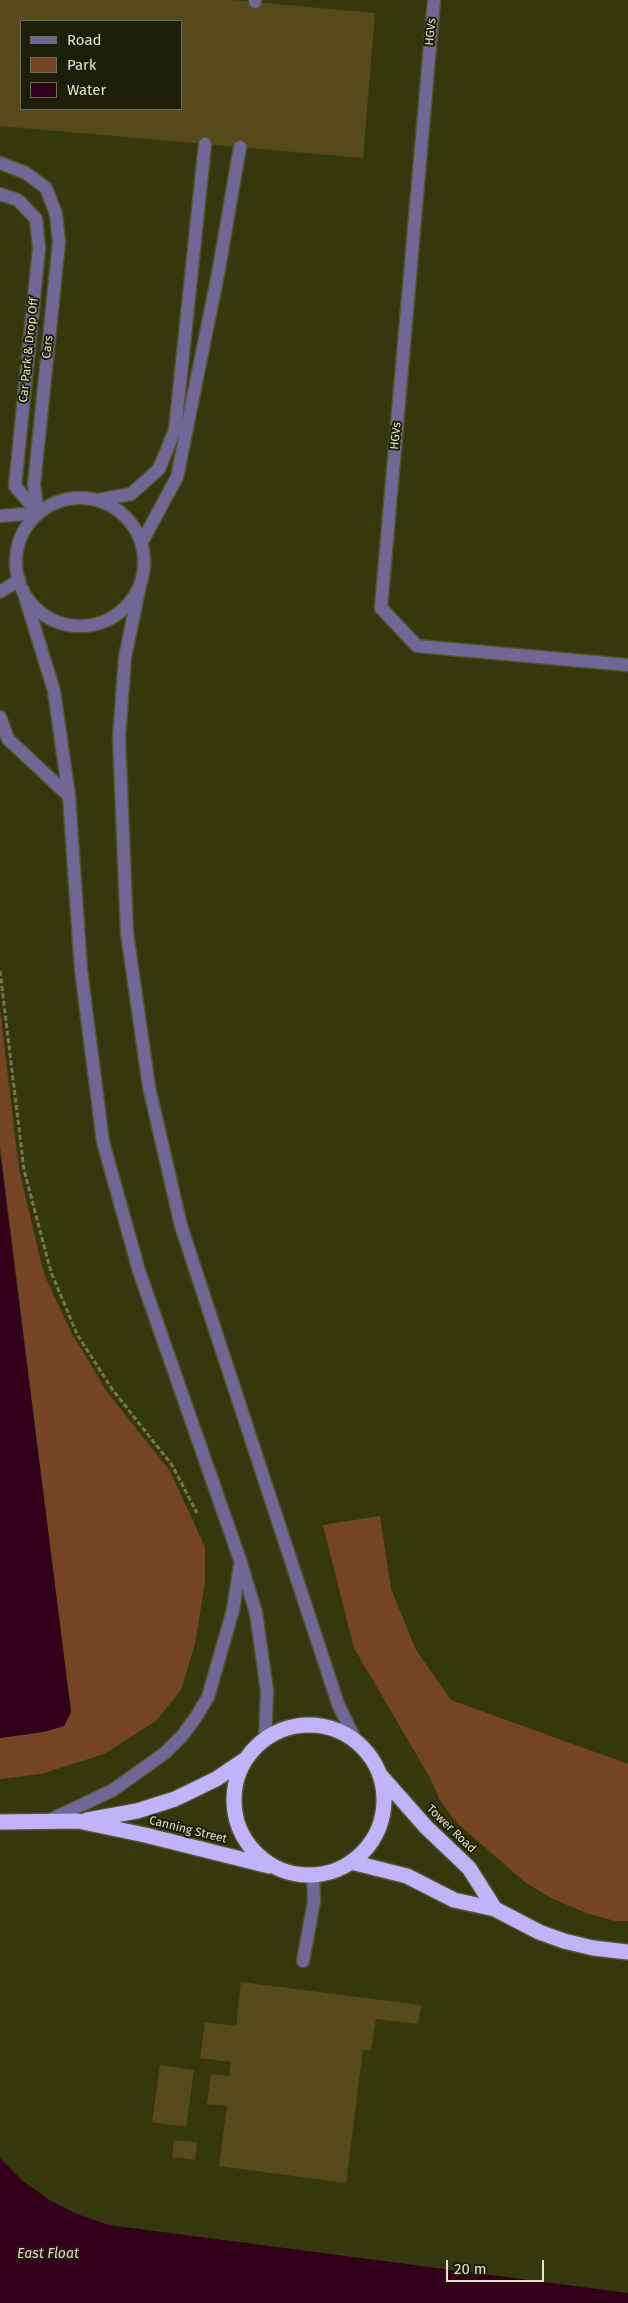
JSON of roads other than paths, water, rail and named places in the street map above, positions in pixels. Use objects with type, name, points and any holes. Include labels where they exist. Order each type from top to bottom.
[{"type":"highway","points":[[310,1725],[334,1729],[356,1741],[366,1751],[380,1776],[384,1799],[380,1822],[373,1838],[351,1862],[333,1870],[313,1875],[290,1872],[268,1862],[246,1841],[239,1825],[234,1794],[238,1777],[246,1759],[264,1740],[278,1731],[294,1726],[310,1725]]},
{"type":"highway","name":"Canning Street","points":[[0,1822],[78,1821],[137,1810],[175,1799],[216,1779],[246,1759]]},
{"type":"highway","name":"Tower Road","points":[[380,1776],[426,1827],[469,1868],[495,1909]]},
{"type":"highway","name":"Canning Street","points":[[78,1821],[146,1835],[290,1872]]},
{"type":"highway","points":[[351,1862],[407,1876],[454,1900],[495,1909],[539,1932],[564,1942],[628,1952]]},
{"type":"street","name":"HGVs","points":[[434,0],[381,608],[416,646],[628,665]]},
{"type":"street","points":[[205,144],[175,430],[159,468],[131,494],[98,500],[70,499],[56,502],[38,513],[24,529],[16,565],[54,691],[69,796],[81,970],[103,1142],[139,1271],[240,1560],[256,1612],[267,1691],[264,1740]]},
{"type":"street","points":[[142,542],[178,477],[218,274],[240,147]]},
{"type":"street","name":"Cars","points":[[0,163],[26,173],[46,188],[56,214],[59,242],[34,485],[38,513]]},
{"type":"street","name":"Car Park & Drop Off","points":[[0,194],[18,200],[36,219],[39,248],[15,486],[38,513]]},
{"type":"street","points":[[98,500],[117,509],[132,523],[142,542],[144,564],[125,657],[119,738],[127,933],[149,1087],[181,1226],[338,1704],[356,1741]]},
{"type":"street","points":[[0,516],[38,513]]},
{"type":"street","points":[[21,585],[35,607],[52,619],[73,626],[94,625],[114,616],[130,603],[140,585]]},
{"type":"street","points":[[0,592],[21,585]]},
{"type":"street","points":[[0,717],[8,740],[69,796]]},
{"type":"street","points":[[48,1821],[113,1790],[165,1753],[182,1736],[196,1717],[208,1697],[233,1610],[240,1560]]},
{"type":"street","points":[[303,1961],[314,1901],[313,1875]]},
{"type":"water","points":[[0,1153],[71,1712],[64,1726],[43,1732],[0,1738]]},
{"type":"water","name":"East Float","points":[[0,2158],[24,2182],[51,2201],[77,2214],[109,2225],[628,2293],[628,2303],[0,2303]]}]
